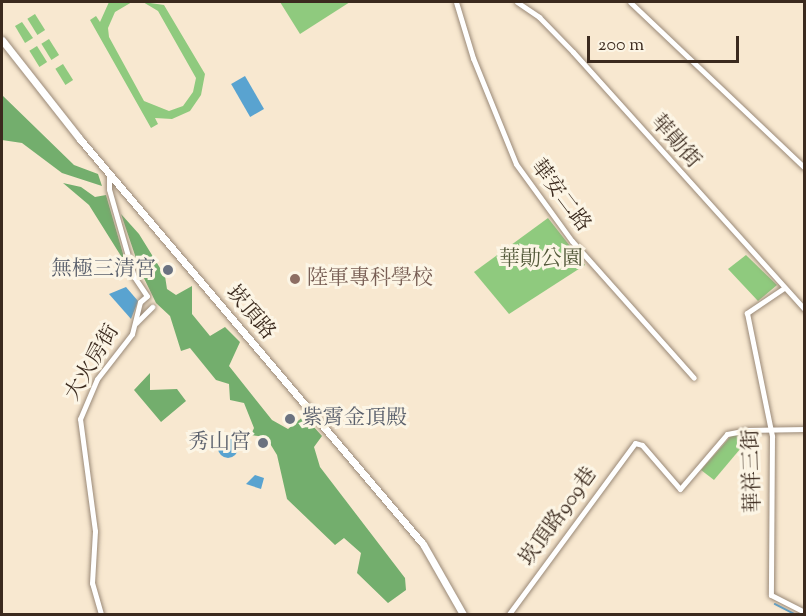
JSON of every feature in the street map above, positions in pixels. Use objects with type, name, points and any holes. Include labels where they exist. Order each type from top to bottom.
[{"type":"street","name":"華安二路","points":[[456,2],[473,58],[516,164],[572,241],[694,378]]},
{"type":"street","name":"華勛街","points":[[517,2],[539,17],[573,52],[804,309]]},
{"type":"street","points":[[630,2],[804,167]]},
{"type":"street","name":"崁頂路","points":[[2,40],[109,173],[423,544],[463,615]]},
{"type":"street","name":"大火房街","points":[[101,615],[92,583],[95,531],[80,419],[97,379],[132,333],[140,302],[147,296],[134,277],[109,189],[109,173]]},
{"type":"street","name":"華祥三街","points":[[784,288],[747,313],[771,430],[771,595],[804,612]]},
{"type":"street","points":[[135,323],[152,307]]},
{"type":"street","points":[[771,430],[804,429]]},
{"type":"street","name":"崁頂路909巷","points":[[508,615],[621,460],[639,442],[680,489],[727,434],[771,430]]},
{"type":"green space","points":[[109,2],[132,2],[115,12],[108,28],[109,37],[144,101],[169,111],[183,106],[193,92],[196,78],[158,11],[143,2],[164,5],[205,74],[201,95],[190,111],[172,119],[155,118],[158,124],[151,128],[90,20],[96,16],[100,22]]},
{"type":"green space","points":[[280,2],[350,2],[300,34]]},
{"type":"green space","points":[[35,14],[45,30],[37,35],[27,19]]},
{"type":"green space","points":[[22,22],[33,38],[25,43],[15,26]]},
{"type":"green space","points":[[49,39],[59,55],[51,60],[41,44]]},
{"type":"green space","points":[[37,46],[47,62],[39,67],[29,51]]},
{"type":"green space","points":[[63,64],[73,80],[65,85],[55,69]]},
{"type":"green space","points":[[2,95],[74,165],[98,174],[102,186],[62,173],[22,143],[2,140]]},
{"type":"green space","points":[[63,183],[81,187],[95,197],[106,195],[126,264],[89,205]]},
{"type":"green space","points":[[121,214],[139,234],[165,276],[167,289],[176,295],[192,286],[192,314],[210,336],[225,327],[240,342],[229,366],[272,420],[288,429],[304,416],[322,436],[314,447],[320,467],[405,578],[406,590],[388,603],[357,573],[361,553],[344,538],[335,545],[287,499],[277,455],[266,437],[251,435],[254,428],[244,403],[230,400],[229,384],[216,380],[190,348],[181,351],[170,316],[156,303],[140,270]]},
{"type":"green space","name":"華勛公園","points":[[548,218],[585,265],[509,314],[474,272]]},
{"type":"green space","points":[[746,255],[777,285],[758,301],[728,269]]},
{"type":"green space","points":[[150,373],[150,390],[177,389],[186,401],[161,422],[134,390]]},
{"type":"green space","points":[[732,435],[745,437],[746,442],[714,480],[701,470]]},
{"type":"water","points":[[245,76],[264,109],[250,117],[231,84]]},
{"type":"water","points":[[126,287],[138,301],[131,319],[109,294]]},
{"type":"water","points":[[224,438],[232,438],[238,444],[238,452],[232,458],[224,458],[218,452],[218,444]]},
{"type":"water","points":[[255,475],[264,478],[261,489],[246,484]]},
{"type":"waterway","points":[[775,604],[795,614]]},
{"type":"place","name":"無極三清宮","points":[[168,270]]},
{"type":"place","name":"陸軍專科學校","points":[[295,279]]},
{"type":"place","name":"紫霄金頂殿","points":[[290,419]]},
{"type":"place","name":"秀山宮","points":[[263,443]]}]
